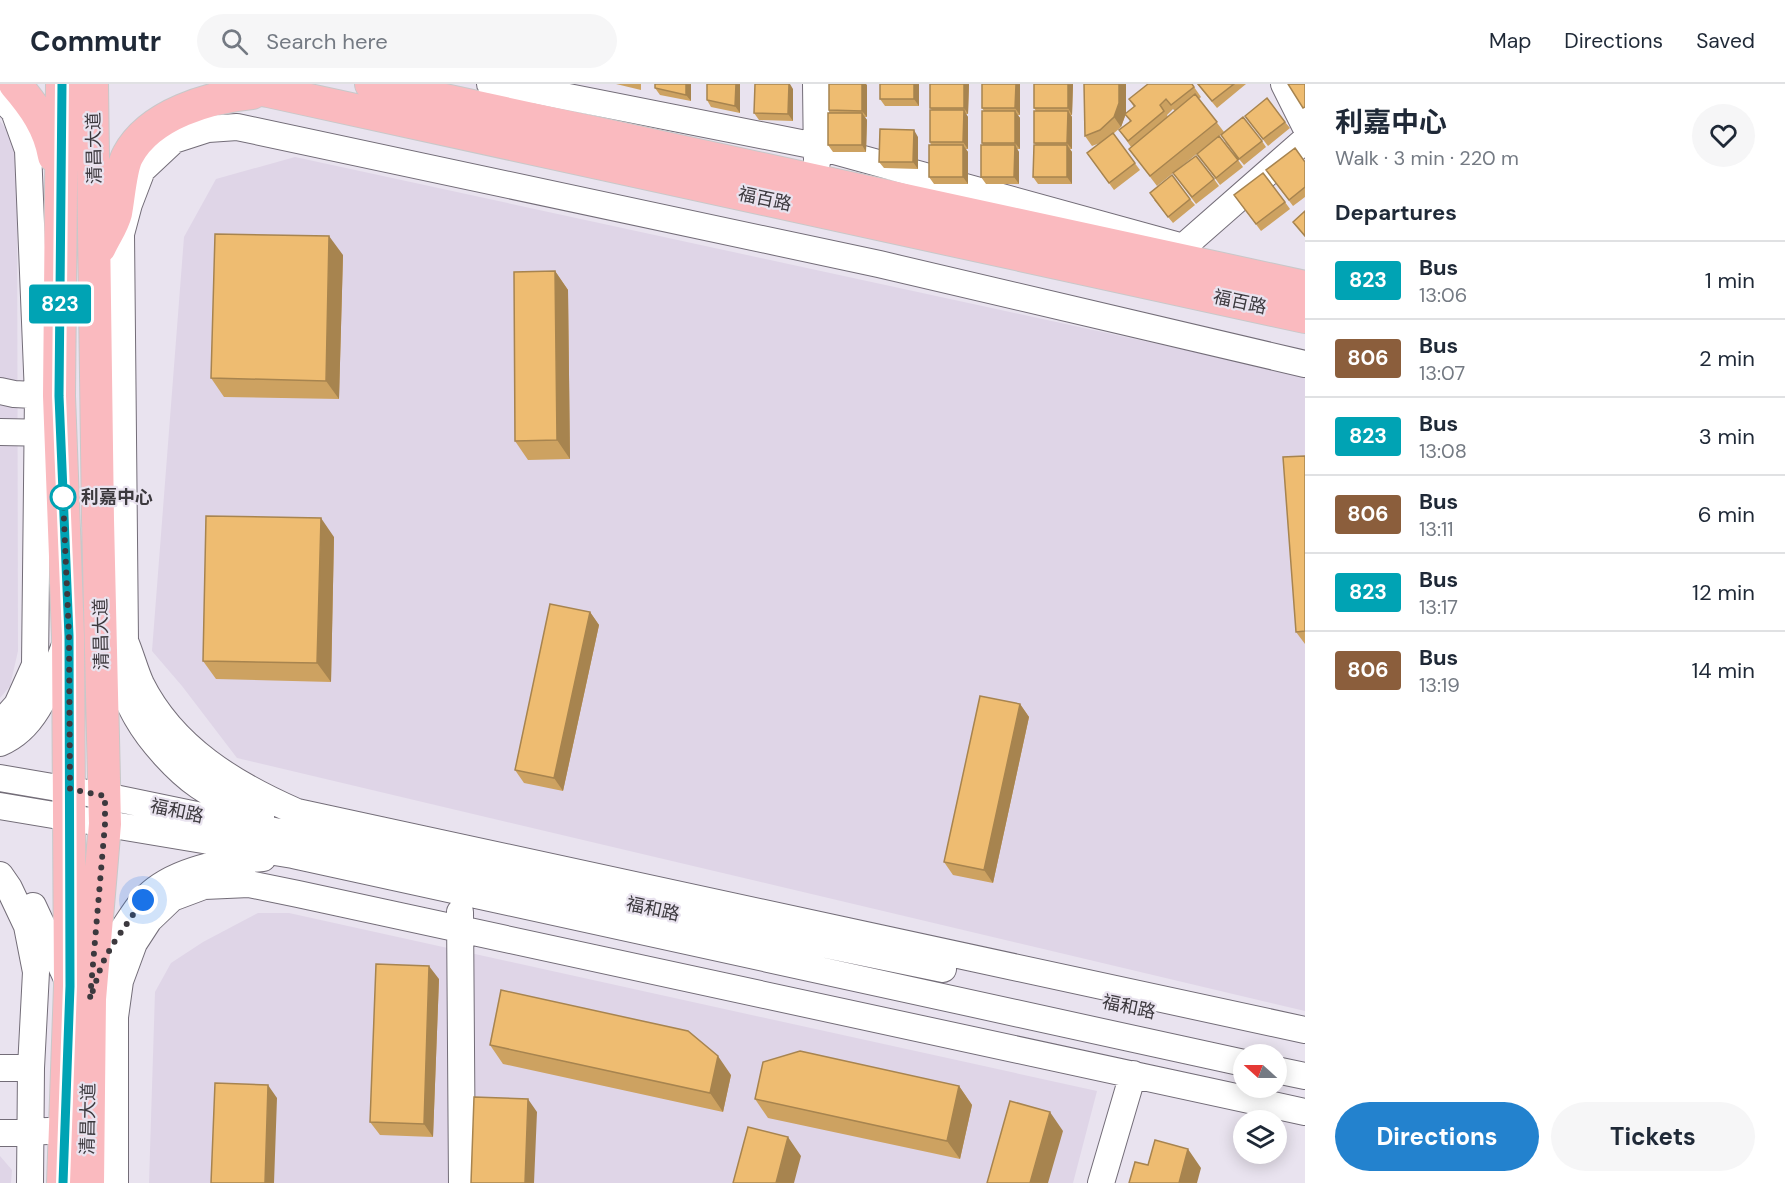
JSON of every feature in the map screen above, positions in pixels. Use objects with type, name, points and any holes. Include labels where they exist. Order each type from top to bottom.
[{"type":"main road","points":[[15,84],[36,109],[51,140],[61,196]]},
{"type":"main road","name":"清昌大道","points":[[62,84],[61,196],[48,433],[69,636],[69,803],[88,1183]]},
{"type":"main road","name":"清昌大道","points":[[63,1183],[65,1131],[80,992],[105,810],[100,639],[92,84]]},
{"type":"main road","name":"福百路","points":[[225,84],[268,91],[1305,316]]},
{"type":"main road","name":"福百路","points":[[371,84],[1305,287]]},
{"type":"main road","points":[[96,256],[115,217],[128,155],[147,131],[184,109],[222,96],[268,91]]},
{"type":"street","points":[[490,84],[538,87],[816,146],[1183,247],[1305,273]]},
{"type":"street","points":[[816,84],[818,181]]},
{"type":"street","points":[[1284,84],[1305,126]]},
{"type":"street","points":[[0,98],[14,111],[28,150],[49,396],[0,391]]},
{"type":"street","points":[[1305,364],[879,264],[237,127],[207,129],[174,140],[142,170],[121,234],[125,641],[141,684],[162,716],[195,752],[225,775],[258,794],[297,812],[1305,1030]]},
{"type":"street","points":[[1183,247],[1305,140]]},
{"type":"street","points":[[0,432],[48,433],[35,665],[17,705],[0,724]]},
{"type":"street","points":[[0,743],[6,741],[31,720],[49,685],[69,636]]},
{"type":"street","points":[[100,639],[137,718],[151,739],[178,768],[198,786],[230,803],[300,847]]},
{"type":"street","name":"福和路","points":[[0,778],[69,803],[1305,1044]]},
{"type":"street","name":"福和路","points":[[0,806],[69,803]]},
{"type":"street","points":[[0,859],[28,894],[80,992],[102,964],[143,900],[167,882],[191,871],[300,847]]},
{"type":"street","name":"福和路","points":[[300,847],[461,891],[1233,1061]]},
{"type":"street","points":[[0,875],[9,888],[27,926],[36,972],[31,1068],[30,1183]]},
{"type":"street","points":[[116,1183],[115,1017],[120,981],[134,943],[149,920],[172,898],[204,886],[249,884],[1305,1112]]},
{"type":"street","points":[[461,891],[459,929],[462,1183]]},
{"type":"street","points":[[0,1068],[31,1068]]},
{"type":"street","points":[[1287,1072],[1304,1076]]},
{"type":"street","points":[[1101,1183],[1133,1074]]},
{"type":"street","points":[[0,1133],[65,1131]]},
{"type":"shaded area","points":[[0,121],[10,134],[17,155],[18,651],[10,686],[0,698]]},
{"type":"shaded area","points":[[295,157],[1305,376],[1305,1011],[237,758],[152,651],[184,237],[216,179]]},
{"type":"shaded area","points":[[258,913],[289,913],[1097,1091],[1073,1183],[149,1183],[155,992],[171,963],[203,942]]},
{"type":"shaded area","points":[[0,1156],[12,1170],[11,1183],[0,1183]]},
{"type":"building","points":[[655,84],[686,84],[686,95],[655,88]]},
{"type":"building","points":[[707,84],[736,84],[735,106],[707,100]]},
{"type":"building","points":[[755,84],[789,84],[788,114],[754,113]]},
{"type":"building","points":[[829,84],[862,84],[862,111],[829,110]]},
{"type":"building","points":[[880,84],[914,84],[914,99],[880,99]]},
{"type":"building","points":[[930,84],[964,84],[964,108],[930,108]]},
{"type":"building","points":[[982,84],[1016,84],[1015,108],[982,108]]},
{"type":"building","points":[[1034,84],[1068,84],[1068,108],[1034,108]]},
{"type":"building","points":[[1084,84],[1119,84],[1119,103],[1114,117],[1100,130],[1085,136]]},
{"type":"building","points":[[1148,84],[1192,84],[1194,87],[1171,105],[1166,99],[1160,105],[1164,111],[1128,141],[1119,130],[1131,121],[1125,114],[1135,106],[1129,99]]},
{"type":"building","points":[[1198,84],[1234,84],[1212,101]]},
{"type":"building","points":[[1288,84],[1305,84],[1305,107],[1303,108]]},
{"type":"building","points":[[1195,94],[1217,122],[1150,176],[1129,149]]},
{"type":"building","points":[[1267,98],[1285,122],[1263,139],[1245,116]]},
{"type":"building","points":[[930,110],[964,110],[963,142],[930,142]]},
{"type":"building","points":[[982,111],[1015,111],[1015,143],[982,143]]},
{"type":"building","points":[[1034,111],[1068,111],[1067,143],[1034,143]]},
{"type":"building","points":[[828,113],[862,113],[862,145],[828,145]]},
{"type":"building","points":[[1243,117],[1262,141],[1239,159],[1221,135]]},
{"type":"building","points":[[880,129],[914,130],[913,162],[879,162]]},
{"type":"building","points":[[1113,133],[1135,163],[1109,183],[1087,153]]},
{"type":"building","points":[[1219,136],[1238,160],[1216,178],[1197,154]]},
{"type":"building","points":[[929,145],[963,145],[963,177],[929,177]]},
{"type":"building","points":[[981,145],[1015,145],[1014,177],[981,177]]},
{"type":"building","points":[[1034,145],[1067,145],[1067,177],[1033,177]]},
{"type":"building","points":[[1295,148],[1305,162],[1305,187],[1289,200],[1266,170]]},
{"type":"building","points":[[1196,156],[1214,179],[1192,197],[1173,173]]},
{"type":"building","points":[[1263,173],[1285,202],[1256,224],[1234,195]]},
{"type":"building","points":[[1172,175],[1190,199],[1168,217],[1150,193]]},
{"type":"building","points":[[1305,211],[1305,236],[1293,222]]},
{"type":"building","points":[[215,234],[329,236],[326,381],[211,378]]},
{"type":"building","points":[[555,271],[557,440],[515,441],[514,272]]},
{"type":"building","points":[[1305,456],[1305,631],[1296,632],[1283,457]]},
{"type":"building","points":[[206,516],[321,518],[317,663],[203,661]]},
{"type":"building","points":[[550,604],[590,612],[554,778],[515,770]]},
{"type":"building","points":[[980,696],[1020,704],[984,870],[944,862]]},
{"type":"building","points":[[376,964],[429,966],[424,1124],[370,1122]]},
{"type":"building","points":[[501,990],[688,1031],[718,1056],[710,1093],[490,1045]]},
{"type":"building","points":[[800,1051],[959,1086],[947,1141],[755,1099],[763,1062]]},
{"type":"building","points":[[215,1083],[268,1085],[265,1183],[211,1183]]},
{"type":"building","points":[[474,1097],[528,1099],[525,1183],[471,1183]]},
{"type":"building","points":[[1010,1101],[1050,1112],[1030,1183],[987,1183]]},
{"type":"building","points":[[748,1127],[788,1137],[776,1183],[733,1183]]},
{"type":"building","points":[[1155,1140],[1188,1149],[1179,1183],[1129,1183],[1135,1162],[1148,1165]]},
{"type":"bus line","name":"823","points":[[62,84],[59,396],[69,636],[70,789],[70,986],[63,1183]]},
{"type":"place","name":"利嘉中心","points":[[63,497]]},
{"type":"route","points":[[63,497],[69,636],[70,789],[105,796],[105,824],[90,999],[102,964],[143,900]]}]
